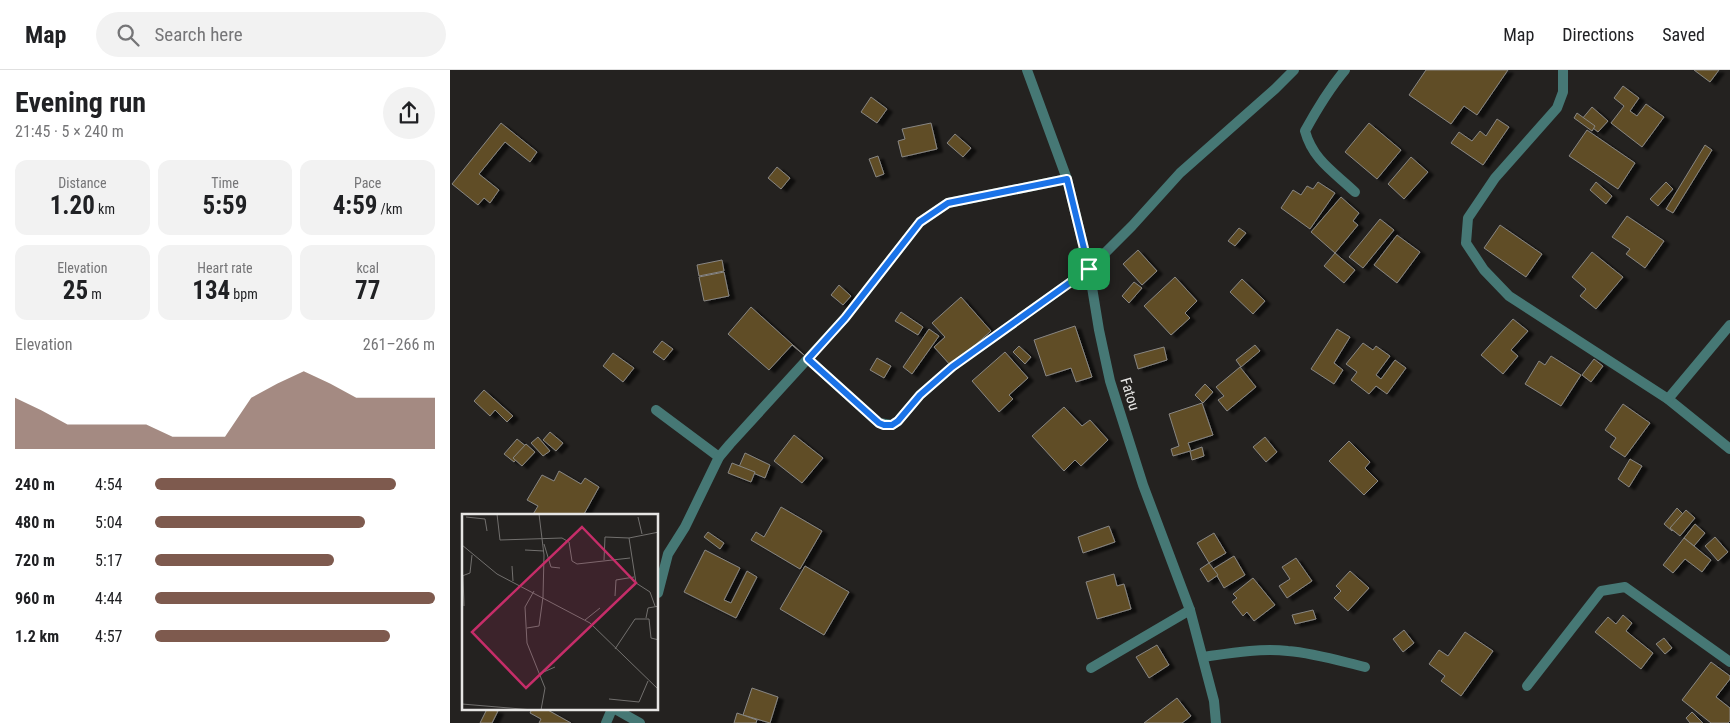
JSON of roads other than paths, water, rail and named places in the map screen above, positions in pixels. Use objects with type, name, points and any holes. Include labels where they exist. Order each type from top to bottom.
[{"type":"street","name":"Fatou","points":[[1027,70],[1067,179],[1089,269],[1110,382],[1143,485],[1190,610],[1214,701],[1216,723]]},
{"type":"street","points":[[808,359],[879,423],[892,425],[898,421],[920,395],[952,367],[1089,269],[1132,226],[1186,167],[1294,70]]},
{"type":"street","points":[[1345,70],[1330,87],[1305,131],[1309,145],[1316,156],[1355,192]]},
{"type":"street","points":[[1563,70],[1563,92],[1557,108],[1494,178],[1468,218],[1466,243],[1484,270],[1510,296],[1668,399],[1730,449]]},
{"type":"street","points":[[659,589],[668,554],[685,527],[720,457],[845,318],[920,222],[948,203],[1067,179]]},
{"type":"street","points":[[1668,399],[1730,326]]},
{"type":"street","points":[[656,410],[720,457]]},
{"type":"street","points":[[1527,686],[1601,590],[1625,587],[1730,662]]},
{"type":"street","points":[[1092,668],[1190,610]]},
{"type":"street","points":[[1203,657],[1242,652],[1288,651],[1365,667]]},
{"type":"street","points":[[606,723],[612,710]]},
{"type":"street","points":[[615,710],[640,723]]}]
